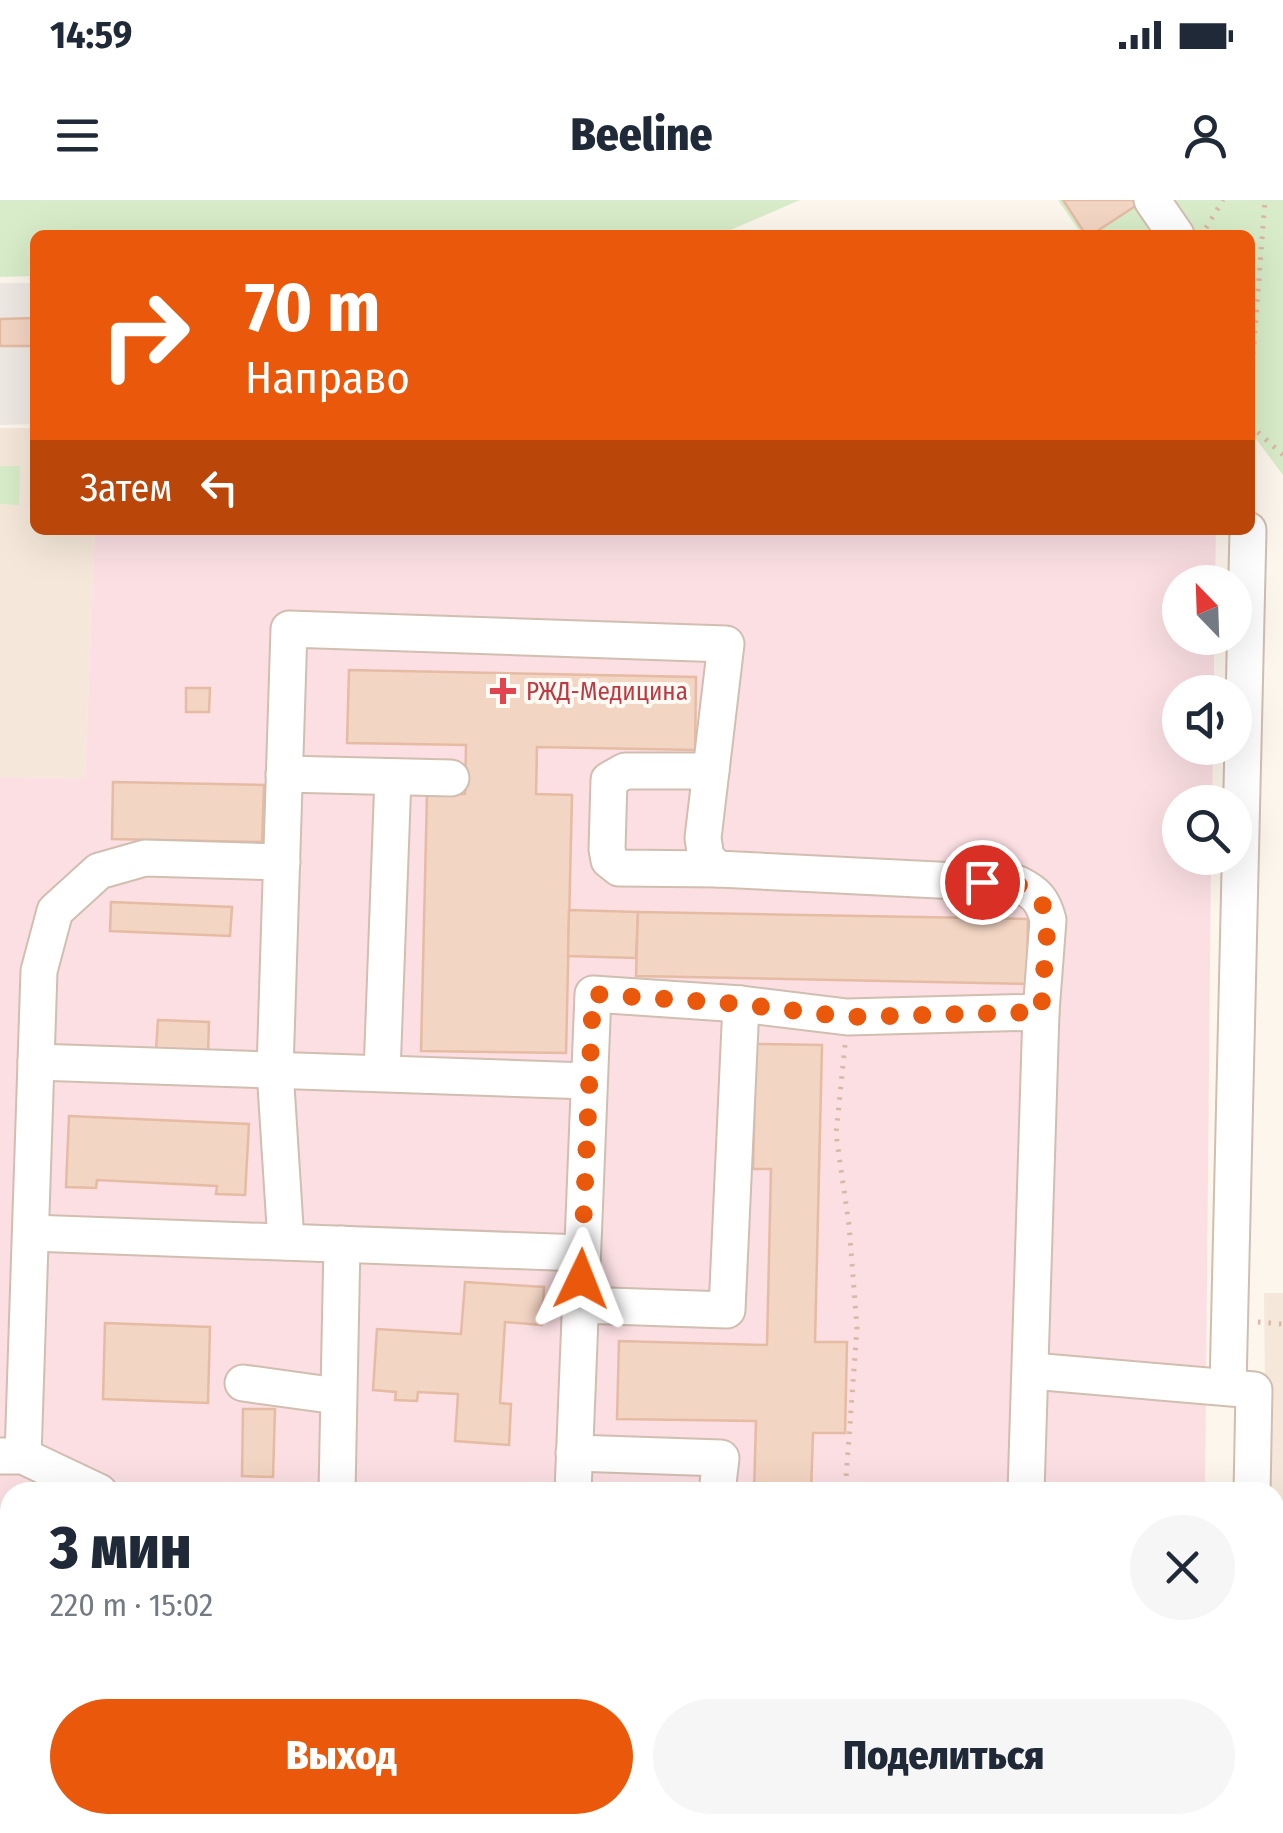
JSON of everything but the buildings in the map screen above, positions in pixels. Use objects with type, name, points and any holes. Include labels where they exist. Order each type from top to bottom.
[{"type":"lane","points":[[1152,200],[1173,230]]},
{"type":"lane","points":[[1228,1387],[1248,535]]},
{"type":"lane","points":[[286,1242],[276,1070],[288,629],[726,644],[703,838],[706,858],[718,869]]},
{"type":"lane","points":[[711,771],[625,771],[608,780],[610,860],[620,868],[1018,884],[1036,892],[1044,906],[1048,920],[1041,1012],[1026,1482]]},
{"type":"lane","points":[[284,774],[451,778]]},
{"type":"lane","points":[[382,1074],[393,777]]},
{"type":"lane","points":[[75,1482],[12,1456],[30,1233],[39,971],[55,911],[98,871],[144,858],[282,862]]},
{"type":"lane","points":[[573,1482],[593,994],[740,1004],[847,1017],[1041,1012]]},
{"type":"lane","points":[[580,1305],[727,1310],[740,1004]]},
{"type":"lane","points":[[36,1062],[588,1080]]},
{"type":"lane","points":[[30,1233],[582,1253]]},
{"type":"lane","points":[[337,1482],[342,1244]]},
{"type":"lane","points":[[1032,1371],[1254,1390],[1252,1482]]},
{"type":"lane","points":[[242,1383],[337,1396]]},
{"type":"lane","points":[[574,1453],[721,1458],[718,1482]]},
{"type":"path","points":[[1205,230],[1223,200]]},
{"type":"path","points":[[1255,331],[1265,200]]},
{"type":"path","points":[[1255,430],[1283,455]]},
{"type":"path","points":[[846,1482],[858,1328],[836,1134],[847,1017]]},
{"type":"shaded area","points":[[0,283],[30,283],[30,424],[0,425]]},
{"type":"shaded area","points":[[0,428],[30,428],[30,535],[95,535],[85,778],[0,777]]},
{"type":"shaded area","points":[[95,535],[1216,535],[1215,565],[1162,565],[1162,655],[1214,655],[1214,675],[1162,675],[1162,765],[1213,765],[1212,785],[1162,785],[1162,875],[1211,875],[1205,1482],[0,1482],[0,777],[85,778]]},
{"type":"shaded area","points":[[1264,1293],[1283,1293],[1283,1482],[1266,1482]]},
{"type":"green space","points":[[0,200],[800,200],[731,230],[30,230],[30,276],[0,277]]},
{"type":"green space","points":[[1058,200],[1283,200],[1283,475],[1255,438],[1255,230],[1079,230]]},
{"type":"green space","points":[[0,466],[20,466],[19,505],[0,504]]},
{"type":"place","name":"РЖД-Медицина","points":[[503,691]]},
{"type":"route","points":[[581,1279],[593,994],[740,1004],[847,1017],[1041,1012],[1048,920],[1044,906],[1036,892],[1018,884],[982,882]]}]
